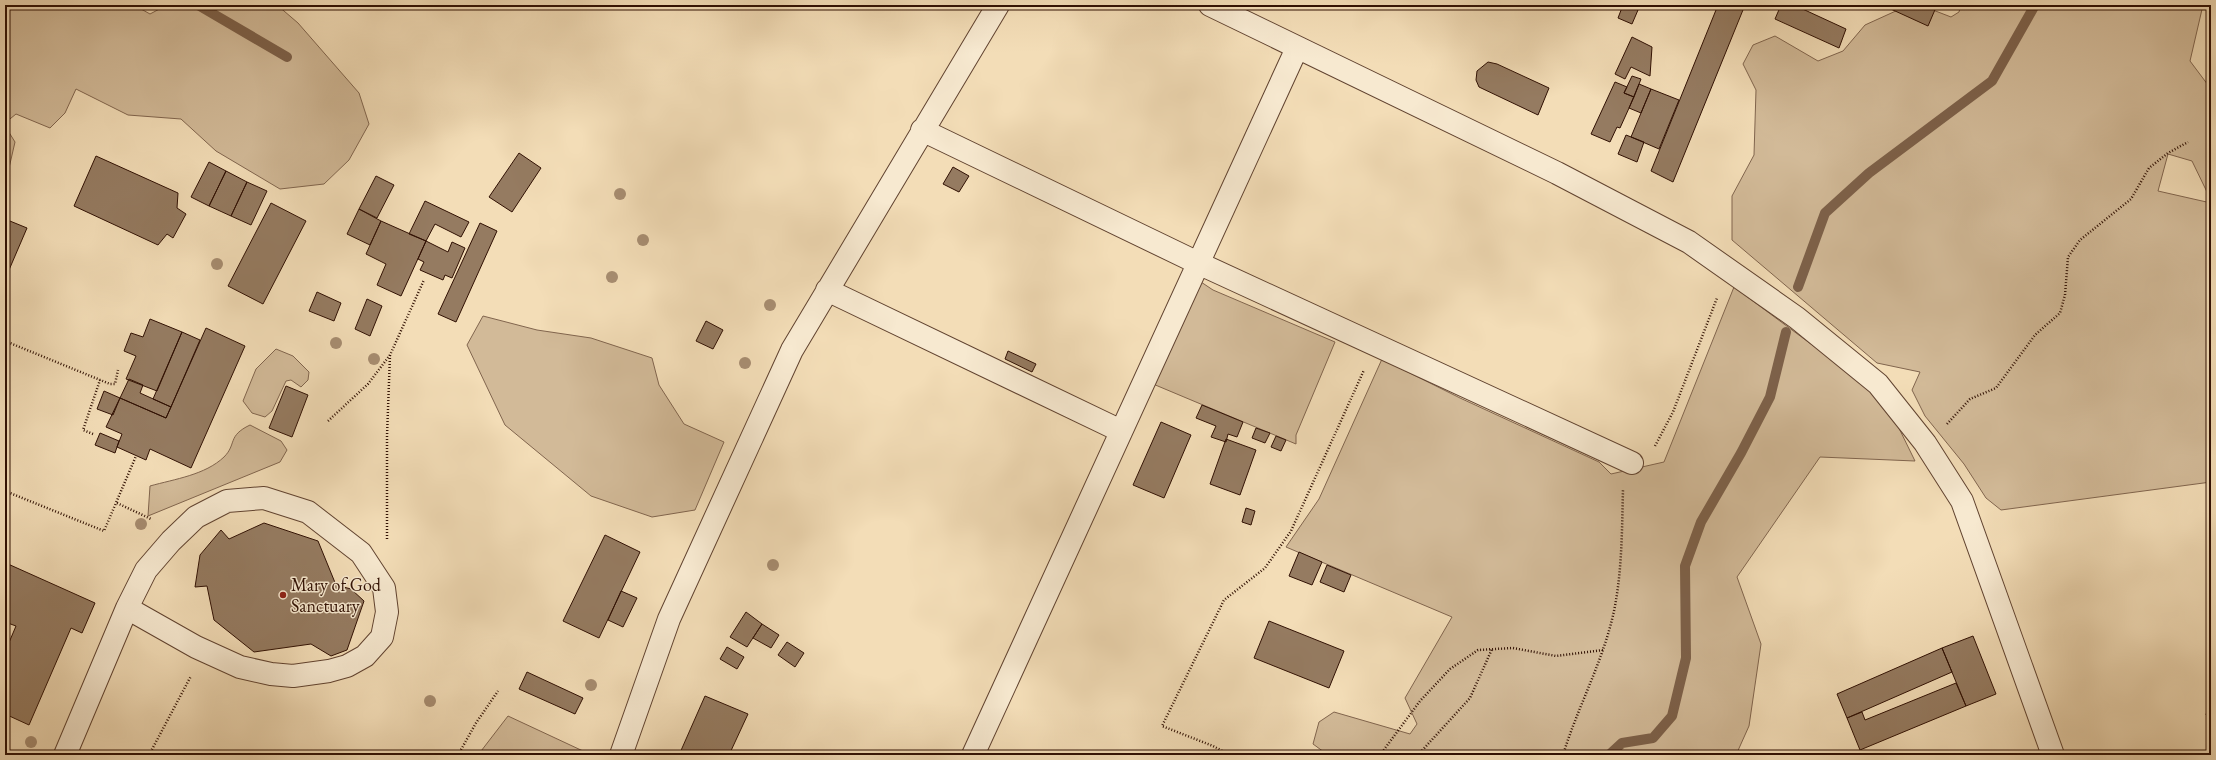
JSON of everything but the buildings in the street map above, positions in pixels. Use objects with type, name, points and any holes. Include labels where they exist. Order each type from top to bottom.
[{"type":"street","points":[[621,755],[669,619],[792,350],[998,5]]},
{"type":"street","points":[[1210,5],[1557,174],[1689,242],[1796,318],[1878,384],[1925,443],[1962,500],[2053,755]]},
{"type":"street","points":[[973,755],[1297,48]]},
{"type":"street","points":[[922,130],[1198,263],[1632,463]]},
{"type":"street","points":[[827,290],[1121,432]]},
{"type":"street","points":[[64,755],[127,608],[146,570],[196,517],[227,501],[264,498],[308,512],[361,553],[384,588],[387,612],[382,637],[365,656],[347,666],[293,676],[271,674],[240,667],[205,651],[127,608]]},
{"type":"path","points":[[1925,443],[1951,420],[1970,400],[1996,388],[2035,335],[2060,313],[2065,295],[2068,257],[2080,240],[2130,199],[2149,168],[2188,142]]},
{"type":"path","points":[[1563,755],[1573,722],[1603,650],[1614,611],[1621,548],[1623,488],[1632,463],[1654,450],[1673,412],[1727,269]]},
{"type":"path","points":[[328,421],[368,384],[390,355],[424,280]]},
{"type":"path","points":[[5,341],[110,384],[115,384],[118,370]]},
{"type":"path","points":[[1230,755],[1212,746],[1162,726],[1224,600],[1266,568],[1291,531],[1375,344]]},
{"type":"path","points":[[387,542],[387,436],[390,355]]},
{"type":"path","points":[[93,434],[84,430],[100,380]]},
{"type":"path","points":[[5,491],[104,531],[136,456]]},
{"type":"path","points":[[117,503],[180,533]]},
{"type":"path","points":[[1380,755],[1420,701],[1450,669],[1478,650],[1513,648],[1556,656],[1603,650]]},
{"type":"path","points":[[1418,755],[1470,698],[1492,649]]},
{"type":"path","points":[[149,755],[205,651]]},
{"type":"path","points":[[458,755],[476,723],[498,692]]},
{"type":"shaded area","points":[[5,5],[134,5],[150,14],[167,5],[277,5],[298,23],[359,93],[369,124],[349,160],[324,184],[280,189],[216,151],[181,119],[128,115],[76,89],[65,113],[50,128],[16,114],[5,123]]},
{"type":"shaded area","points":[[1909,5],[1920,5],[1951,17],[1959,12],[1961,5],[2203,5],[2190,61],[2211,89],[2211,194],[2207,192],[2192,161],[2168,154],[2158,191],[2211,203],[2211,482],[2001,510],[1986,498],[1964,464],[1925,416],[1912,390],[1920,372],[1877,363],[1732,240],[1732,196],[1754,155],[1756,90],[1743,64],[1753,45],[1775,36],[1818,61],[1843,51],[1865,25]]},
{"type":"shaded area","points":[[5,126],[15,142],[9,168],[5,169]]},
{"type":"shaded area","points":[[1198,280],[1213,290],[1335,342],[1296,435],[1296,444],[1153,384]]},
{"type":"shaded area","points":[[1734,287],[1869,387],[1893,416],[1915,461],[1820,457],[1737,577],[1761,644],[1749,726],[1736,755],[1328,755],[1313,744],[1319,722],[1334,712],[1410,734],[1417,724],[1405,698],[1452,617],[1286,547],[1319,499],[1382,359],[1460,398],[1599,462],[1611,474],[1664,462]]},
{"type":"shaded area","points":[[483,316],[537,330],[591,338],[652,358],[659,385],[684,424],[724,442],[695,510],[652,517],[591,496],[505,425],[467,345]]},
{"type":"shaded area","points":[[276,349],[293,356],[309,372],[308,380],[301,387],[291,380],[286,381],[272,411],[265,417],[252,413],[243,401],[256,369]]},
{"type":"shaded area","points":[[250,425],[281,441],[287,450],[280,462],[148,516],[150,486],[189,476],[208,468],[224,457],[238,433]]},
{"type":"shaded area","points":[[508,716],[583,751],[586,755],[478,755]]},
{"type":"waterway","points":[[198,5],[287,57]]},
{"type":"waterway","points":[[1798,287],[1825,213],[1869,173],[1992,81],[2035,5]]},
{"type":"waterway","points":[[1609,755],[1622,743],[1653,738],[1672,716],[1686,658],[1685,566],[1701,522],[1741,453],[1770,397],[1786,332]]},
{"type":"place","name":"Mary of God Sanctuary","points":[[283,595]]}]
